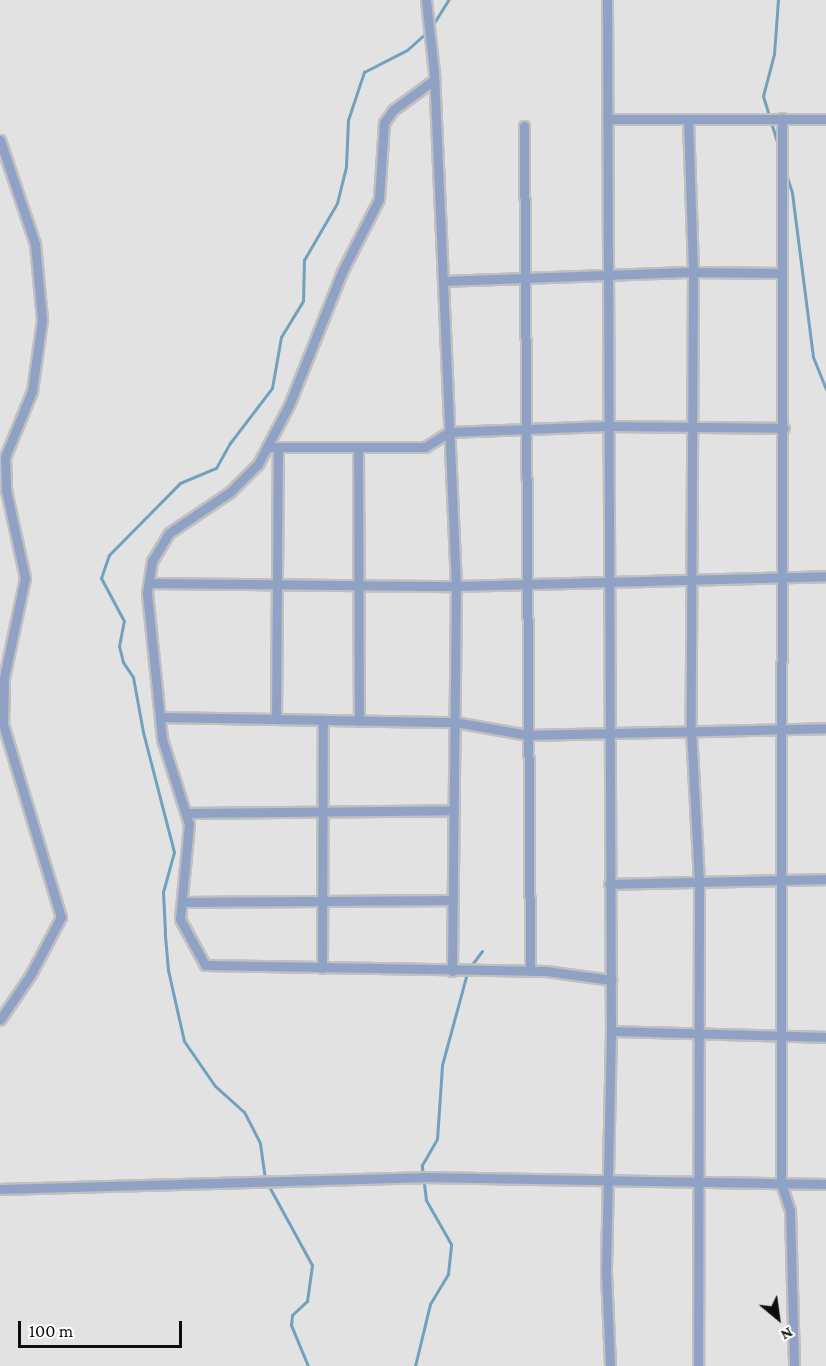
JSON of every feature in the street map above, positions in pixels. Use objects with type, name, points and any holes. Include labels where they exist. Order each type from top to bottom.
[{"type":"street","points":[[426,0],[434,80],[456,586],[452,971]]},
{"type":"street","points":[[607,0],[610,276],[606,426],[611,1031],[606,1180],[610,1366]]},
{"type":"street","points":[[434,80],[393,110],[384,123],[379,199],[342,272],[289,405],[258,464],[230,492],[170,533],[152,561],[149,583],[162,739],[186,813],[189,843],[180,919],[205,965],[530,971],[611,980]]},
{"type":"street","points":[[782,118],[784,428],[781,879],[782,1184],[790,1210],[794,1366]]},
{"type":"street","points":[[607,119],[826,119]]},
{"type":"street","points":[[688,119],[693,272],[694,578],[691,729],[699,881],[698,1366]]},
{"type":"street","points":[[524,126],[530,971]]},
{"type":"street","points":[[0,140],[35,244],[42,320],[32,391],[5,457],[6,489],[25,578],[3,678],[3,724],[61,917],[31,974],[0,1020]]},
{"type":"street","points":[[443,281],[693,272],[782,273]]},
{"type":"street","points":[[267,447],[425,447],[449,432],[606,426],[784,428]]},
{"type":"street","points":[[276,719],[278,447]]},
{"type":"street","points":[[358,447],[359,721]]},
{"type":"street","points":[[149,583],[359,583],[456,586],[609,579],[826,576]]},
{"type":"street","points":[[161,717],[455,722],[528,735],[691,729],[826,728]]},
{"type":"street","points":[[322,968],[323,720]]},
{"type":"street","points":[[186,813],[454,810]]},
{"type":"street","points":[[609,884],[826,879]]},
{"type":"street","points":[[182,903],[453,900]]},
{"type":"street","points":[[611,1031],[826,1037]]},
{"type":"street","points":[[0,1189],[265,1179],[332,1182],[422,1177],[826,1184]]},
{"type":"waterway","points":[[432,26],[448,0]]},
{"type":"waterway","points":[[778,0],[774,54],[763,96],[778,145]]},
{"type":"waterway","points":[[308,1366],[291,1325],[292,1315],[307,1301],[312,1265],[265,1179],[260,1143],[244,1112],[215,1086],[184,1041],[168,970],[165,932],[163,892],[174,852],[143,732],[133,677],[123,662],[119,646],[124,621],[101,578],[109,555],[180,483],[216,468],[230,443],[272,388],[281,337],[303,301],[304,260],[337,203],[346,166],[348,120],[364,72],[407,50],[428,31]]},
{"type":"waterway","points":[[785,171],[792,193],[813,357],[826,389]]},
{"type":"waterway","points":[[470,967],[482,951]]},
{"type":"waterway","points":[[415,1366],[430,1304],[448,1274],[451,1244],[426,1200],[422,1165],[437,1139],[442,1065],[467,973]]}]
